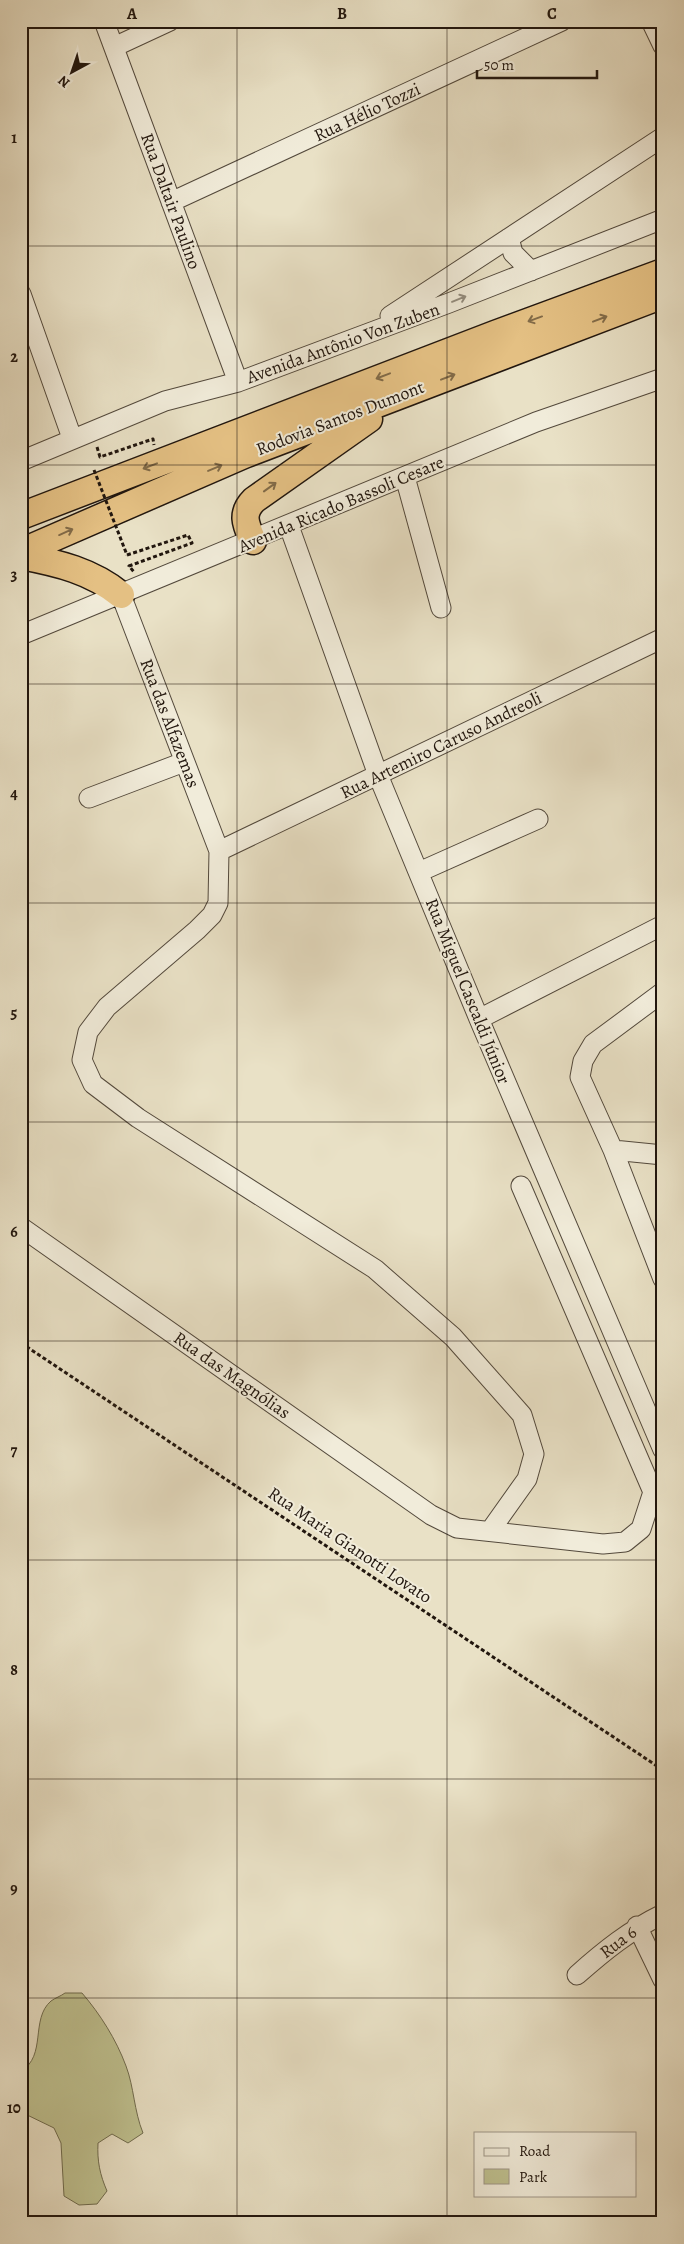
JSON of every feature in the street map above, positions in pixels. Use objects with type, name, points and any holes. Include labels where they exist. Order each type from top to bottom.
[{"type":"highway","name":"Rodovia Santos Dumont","points":[[21,516],[458,348],[663,272]]},
{"type":"highway","name":"Rodovia Santos Dumont","points":[[21,554],[244,455],[663,296]]},
{"type":"highway","points":[[253,541],[244,517],[247,507],[254,500],[400,395]]},
{"type":"highway","points":[[21,554],[93,575],[132,590]]},
{"type":"street","name":"Rua Daltair Paulino","points":[[104,21],[238,382]]},
{"type":"street","points":[[114,47],[170,21]]},
{"type":"street","name":"Rua Hélio Tozzi","points":[[172,202],[562,21]]},
{"type":"street","points":[[651,21],[663,46]]},
{"type":"street","points":[[364,334],[663,137]]},
{"type":"street","name":"Avenida Antônio Von Zuben","points":[[21,461],[72,438],[165,401],[238,382],[663,219]]},
{"type":"street","points":[[508,238],[513,252],[531,270]]},
{"type":"street","points":[[21,294],[72,438]]},
{"type":"street","name":"Avenida Ricado Bassoli Cesare","points":[[21,636],[536,422],[663,378]]},
{"type":"street","points":[[405,477],[417,515],[441,608]]},
{"type":"street","name":"Rua Miguel Cascaldi Júnior","points":[[288,526],[378,776],[478,1019],[663,1450]]},
{"type":"street","name":"Rua das Alfazemas","points":[[132,590],[184,762],[220,851]]},
{"type":"street","name":"Rua Artemiro Caruso Andreoli","points":[[220,851],[663,638]]},
{"type":"street","points":[[89,798],[184,762]]},
{"type":"street","points":[[419,872],[538,819]]},
{"type":"street","points":[[220,851],[218,903],[212,915],[107,1007],[88,1032],[82,1060],[93,1084],[138,1118],[375,1269],[453,1337],[522,1415],[534,1454],[527,1479],[490,1531]]},
{"type":"street","points":[[478,1019],[663,925]]},
{"type":"street","points":[[662,1275],[613,1150],[580,1077],[583,1061],[593,1044],[663,992]]},
{"type":"street","points":[[613,1150],[663,1155]]},
{"type":"street","name":"Rua das Magnólias","points":[[21,1227],[430,1515],[456,1528],[603,1544],[625,1542],[641,1529],[653,1492],[521,1186]]},
{"type":"street","name":"Rua 6","points":[[577,1975],[608,1948],[638,1926],[663,1914]]},
{"type":"street","points":[[638,1926],[663,1980]]},
{"type":"path","points":[[92,431],[100,457],[153,439],[154,446],[145,449]]},
{"type":"path","points":[[102,466],[94,470],[126,555],[188,534],[192,543],[129,566],[132,590]]},
{"type":"path","name":"Rua Maria Gianotti Lovato","points":[[21,1343],[663,1770]]},
{"type":"green space","points":[[65,1993],[82,1993],[95,2009],[112,2037],[129,2074],[143,2133],[128,2143],[112,2134],[98,2143],[102,2179],[107,2191],[97,2204],[79,2205],[64,2196],[61,2143],[54,2128],[21,2112],[21,2071],[34,2056],[41,2017],[45,2009],[51,2001]]}]
